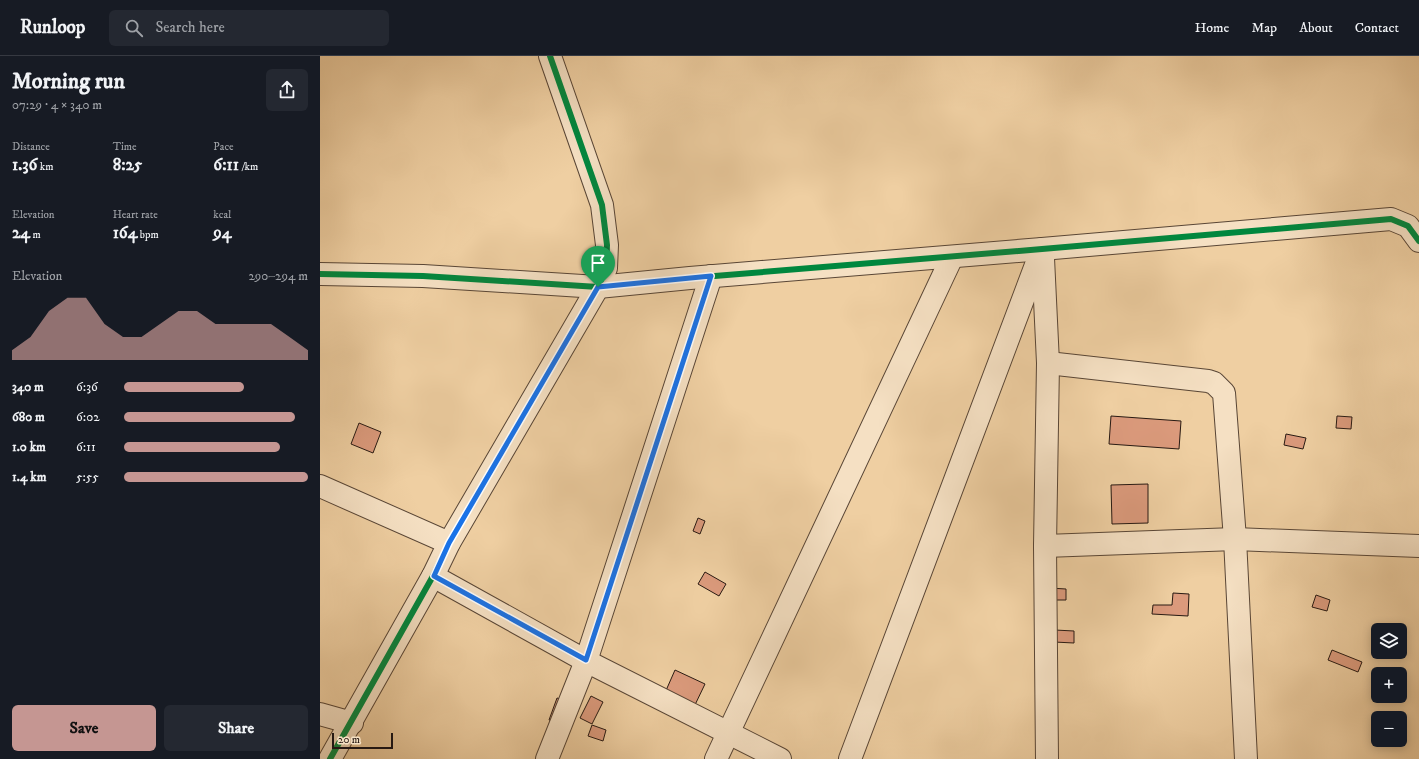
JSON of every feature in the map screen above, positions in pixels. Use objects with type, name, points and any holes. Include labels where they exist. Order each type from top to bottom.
[{"type":"street","points":[[330,759],[434,576],[449,543],[598,287],[606,268],[607,245],[602,205],[550,56]]},
{"type":"street","points":[[320,274],[423,276],[598,287],[711,276],[1391,219],[1408,226],[1419,241]]},
{"type":"street","points":[[1042,249],[1048,363],[1045,546],[1047,759]]},
{"type":"street","points":[[850,759],[1042,249]]},
{"type":"street","points":[[716,759],[952,256]]},
{"type":"street","points":[[547,759],[586,660],[711,276]]},
{"type":"street","points":[[1048,363],[1208,381],[1214,383],[1224,393],[1234,539],[1246,759]]},
{"type":"street","points":[[320,486],[449,543]]},
{"type":"street","points":[[1045,546],[1234,539],[1419,546]]},
{"type":"street","points":[[434,576],[586,660],[728,734],[780,759]]},
{"type":"street","points":[[320,714],[352,722]]},
{"type":"building","points":[[1111,416],[1181,421],[1179,449],[1109,444]]},
{"type":"building","points":[[1337,416],[1352,417],[1351,429],[1336,428]]},
{"type":"building","points":[[359,423],[381,432],[373,453],[351,444]]},
{"type":"building","points":[[1286,434],[1306,438],[1303,449],[1284,445]]},
{"type":"building","points":[[1148,484],[1148,523],[1112,524],[1111,485]]},
{"type":"building","points":[[698,518],[705,521],[700,534],[693,531]]},
{"type":"building","points":[[705,572],[726,584],[719,596],[698,584]]},
{"type":"building","points":[[1050,588],[1066,589],[1066,600],[1050,600]]},
{"type":"building","points":[[1173,593],[1189,594],[1188,616],[1152,614],[1153,605],[1172,605]]},
{"type":"building","points":[[1316,595],[1330,600],[1327,611],[1312,607]]},
{"type":"building","points":[[1055,630],[1074,631],[1074,643],[1054,642]]},
{"type":"building","points":[[1332,650],[1362,662],[1358,672],[1328,660]]},
{"type":"building","points":[[675,670],[705,684],[693,709],[664,695]]},
{"type":"building","points":[[591,696],[603,702],[592,724],[580,718]]},
{"type":"building","points":[[557,698],[568,701],[560,723],[549,720]]},
{"type":"building","points":[[592,725],[606,730],[603,741],[588,736]]},
{"type":"cycle path","points":[[330,759],[433,576],[449,543],[598,287],[606,268],[607,245],[602,205],[550,56]]},
{"type":"cycle path","points":[[320,274],[423,276],[598,287],[1391,219],[1408,226],[1419,241]]},
{"type":"route","points":[[711,276],[586,660],[434,576],[449,543],[520,424],[598,287],[711,276]]}]
